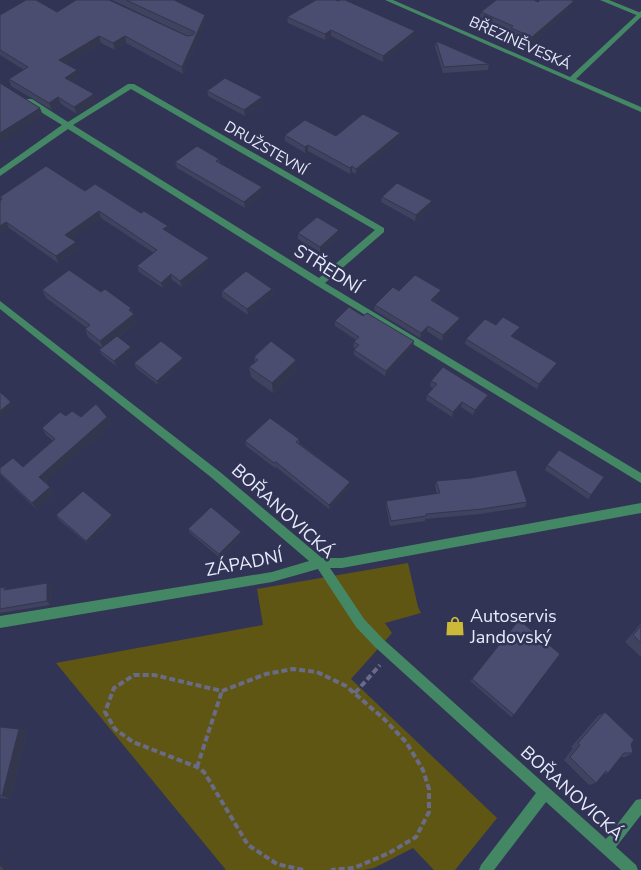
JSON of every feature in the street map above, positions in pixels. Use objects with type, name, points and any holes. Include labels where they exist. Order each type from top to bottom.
[{"type":"street","name":"BŘEZINĚVESKÁ","points":[[388,0],[641,110]]},
{"type":"street","points":[[572,80],[641,14],[603,0]]},
{"type":"street","name":"DRUŽSTEVNÍ","points":[[68,125],[131,86],[381,230],[319,283]]},
{"type":"street","name":"STŘEDNÍ","points":[[17,94],[319,283],[641,478]]},
{"type":"street","points":[[0,173],[68,125]]},
{"type":"street","name":"BOŘANOVICKÁ","points":[[0,304],[216,475],[320,563],[366,630],[631,870]]},
{"type":"street","name":"ZÁPADNÍ","points":[[0,622],[272,577],[320,563],[342,562],[641,508]]},
{"type":"street","points":[[486,870],[545,792]]},
{"type":"street","points":[[607,848],[641,805]]},
{"type":"path","points":[[302,870],[277,864],[248,845],[204,772],[197,767],[133,742],[115,729],[105,712],[114,688],[134,675],[154,675],[222,690],[266,674],[293,669],[316,672],[346,686],[384,719],[410,749],[423,770],[429,789],[430,812],[416,837],[389,853],[354,868],[331,870]]},
{"type":"path","points":[[197,767],[222,690]]},
{"type":"shaded area","points":[[408,563],[421,613],[385,623],[392,633],[351,679],[497,818],[455,870],[434,870],[413,848],[374,868],[364,870],[226,870],[56,663],[263,625],[257,589]]},
{"type":"building","points":[[26,0],[36,0],[57,12],[76,0],[109,0],[187,36],[193,35],[195,32],[126,0],[174,0],[205,15],[182,67],[125,36],[113,43],[99,36],[59,60],[77,70],[65,78],[94,94],[74,107],[58,97],[49,103],[9,79],[28,67],[0,50],[0,15]]},
{"type":"building","points":[[316,0],[345,0],[415,31],[383,56],[331,30],[325,34],[287,17]]},
{"type":"building","points":[[496,0],[574,1],[532,37],[511,28],[513,26],[481,12]]},
{"type":"building","points":[[436,41],[489,64],[444,67]]},
{"type":"building","points":[[225,78],[262,97],[244,110],[207,91]]},
{"type":"building","points":[[0,83],[40,108],[0,133]]},
{"type":"building","points":[[363,114],[400,133],[356,169],[352,166],[350,168],[308,145],[305,147],[285,135],[305,120],[336,136]]},
{"type":"building","points":[[197,146],[219,159],[216,161],[262,187],[244,202],[175,162]]},
{"type":"building","points":[[46,166],[85,191],[95,184],[141,213],[144,211],[168,226],[163,229],[209,258],[180,281],[171,274],[161,283],[137,266],[157,250],[99,211],[65,235],[76,242],[56,256],[6,222],[0,226],[0,201],[2,199],[0,197]]},
{"type":"building","points":[[397,183],[432,201],[416,215],[382,197]]},
{"type":"building","points":[[317,217],[339,230],[320,247],[298,233]]},
{"type":"building","points":[[69,270],[101,292],[105,289],[131,308],[129,310],[134,314],[100,341],[85,329],[90,325],[42,290]]},
{"type":"building","points":[[246,271],[272,289],[247,309],[222,291]]},
{"type":"building","points":[[415,275],[441,290],[431,300],[460,318],[443,335],[428,326],[421,333],[375,305],[393,287],[399,291]]},
{"type":"building","points":[[349,307],[363,316],[367,313],[414,341],[386,371],[354,350],[359,345],[354,342],[359,337],[335,321]]},
{"type":"building","points":[[503,317],[520,327],[511,336],[557,363],[539,384],[466,339],[485,319],[496,325]]},
{"type":"building","points":[[117,336],[131,347],[114,361],[99,350]]},
{"type":"building","points":[[161,341],[183,358],[157,381],[134,363]]},
{"type":"building","points":[[271,341],[296,360],[272,383],[249,367],[258,360],[254,357]]},
{"type":"building","points":[[443,367],[488,395],[475,410],[462,402],[453,412],[427,395],[437,384],[431,381]]},
{"type":"building","points":[[0,392],[11,402],[0,411]]},
{"type":"building","points":[[96,404],[107,417],[39,477],[50,487],[32,503],[0,473],[0,468],[13,458],[23,467],[55,439],[42,428],[60,412],[66,416],[72,411],[81,417]]},
{"type":"building","points":[[270,418],[299,439],[296,442],[350,482],[329,505],[276,462],[274,463],[245,441]]},
{"type":"building","points":[[559,450],[604,477],[591,495],[547,465]]},
{"type":"building","points":[[516,470],[527,502],[482,509],[426,514],[426,516],[391,521],[386,501],[440,493],[436,481],[471,478]]},
{"type":"building","points":[[83,491],[112,515],[86,541],[56,515]]},
{"type":"building","points":[[211,507],[241,532],[219,554],[188,529]]},
{"type":"building","points":[[47,583],[47,601],[0,609],[0,588],[4,587],[4,590]]},
{"type":"building","points":[[519,620],[560,654],[514,715],[472,679]]},
{"type":"building","points":[[641,626],[641,643],[633,635]]},
{"type":"building","points":[[605,712],[634,740],[631,744],[633,753],[624,753],[608,773],[606,771],[596,783],[570,757],[580,745],[578,743]]},
{"type":"building","points":[[0,727],[19,729],[2,796],[0,796]]},
{"type":"place","name":"Autoservis Jandovský","points":[[455,626]]}]
